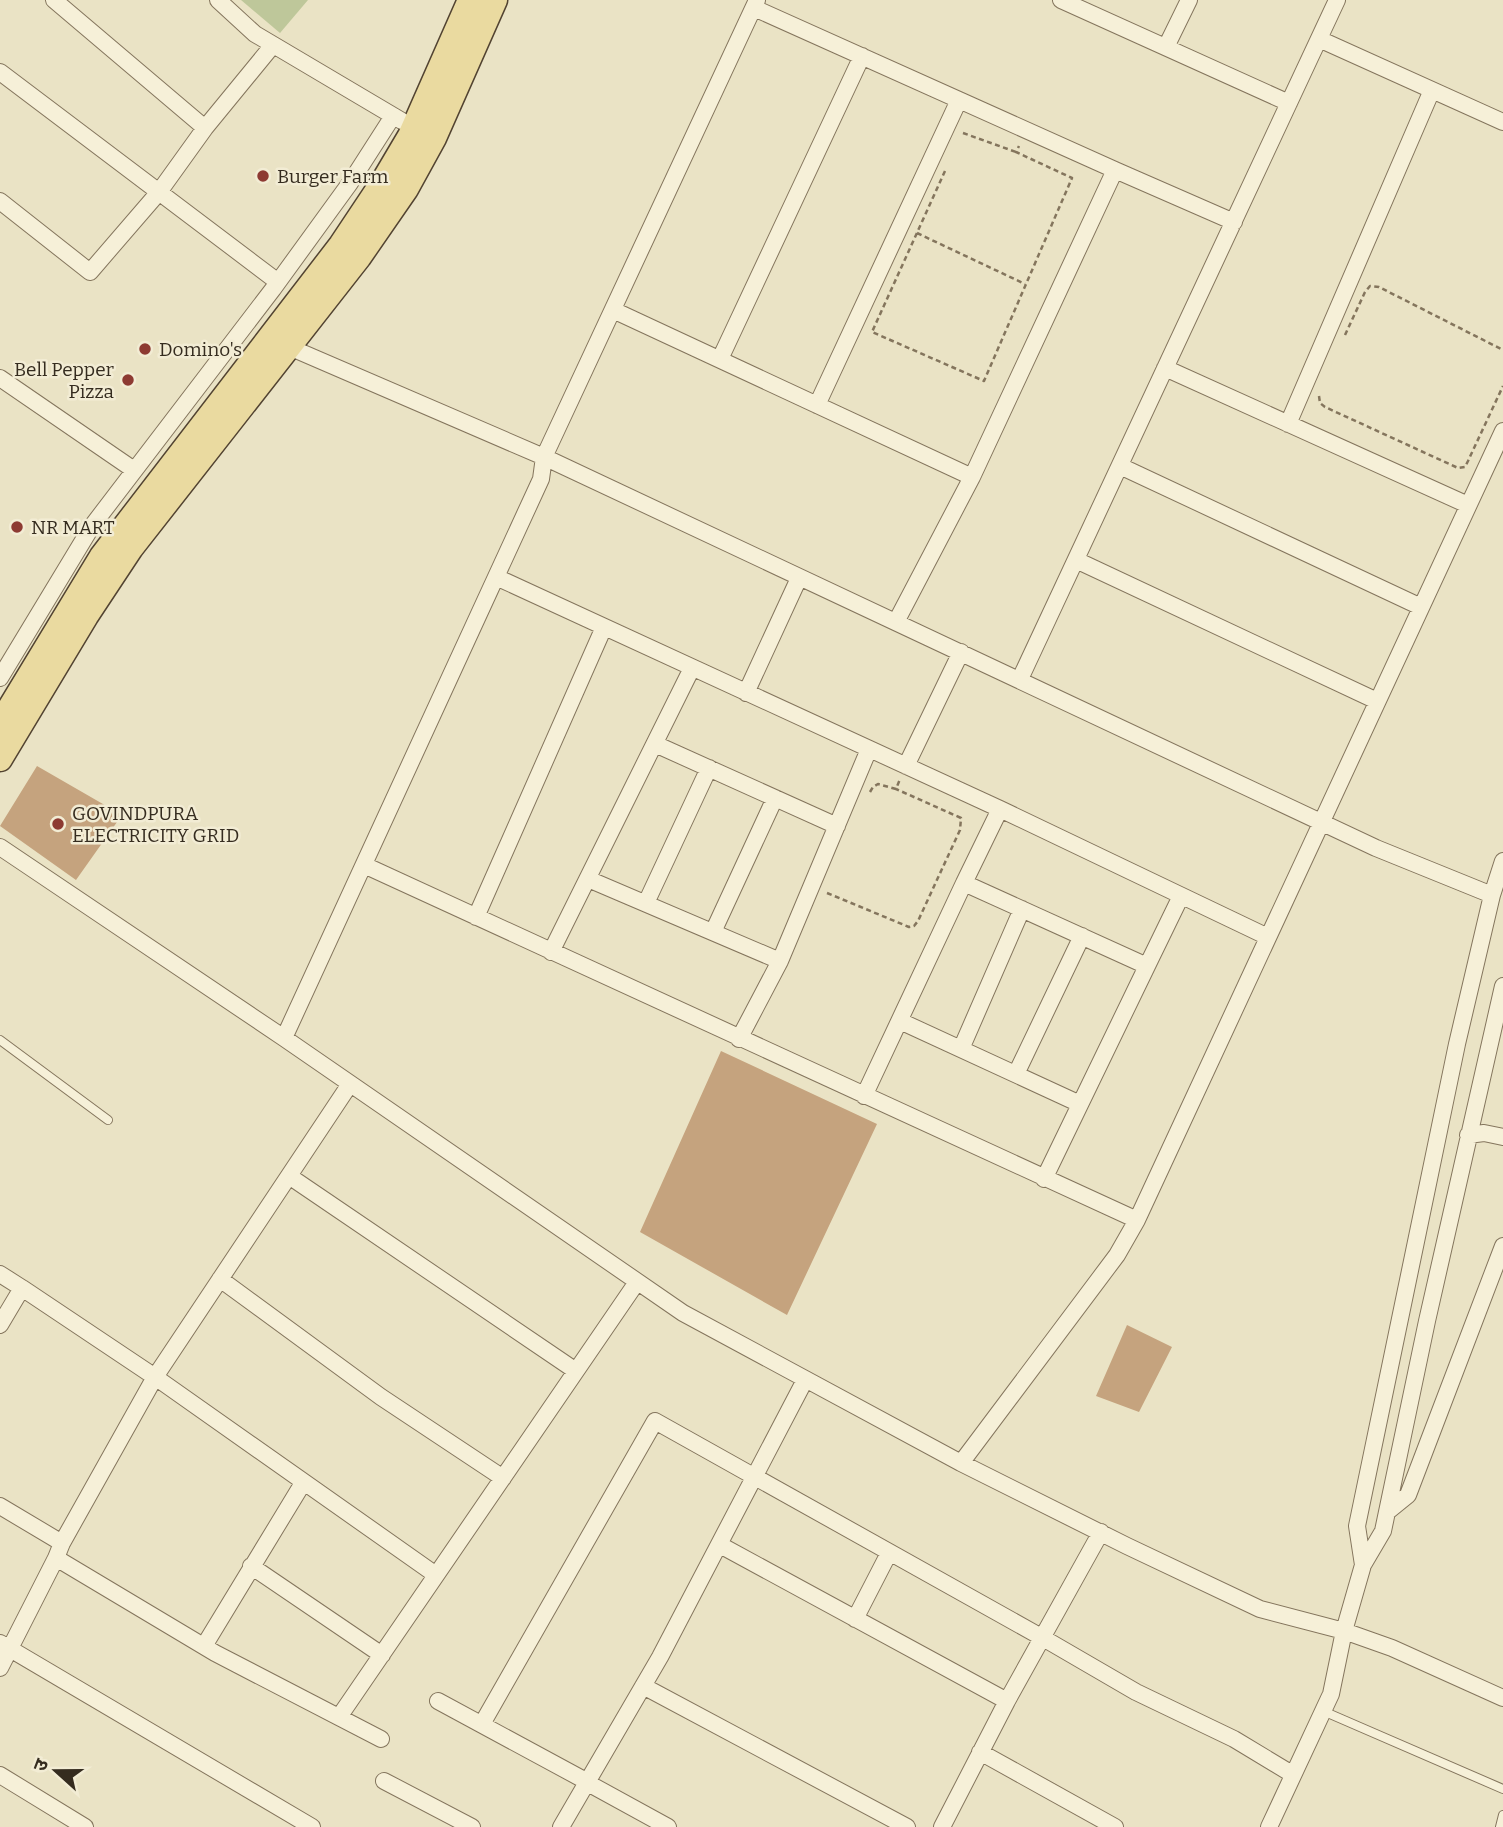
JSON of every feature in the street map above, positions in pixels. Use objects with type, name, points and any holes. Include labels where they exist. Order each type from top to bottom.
[{"type":"main road","points":[[0,759],[131,548],[359,257],[406,189],[414,127],[470,0]]},
{"type":"main road","points":[[0,724],[102,556],[354,225],[495,0]]},
{"type":"street","points":[[54,0],[205,128]]},
{"type":"street","points":[[0,678],[92,526],[134,470],[350,183],[414,127],[255,34],[218,0]]},
{"type":"street","points":[[1061,0],[1289,103]]},
{"type":"street","points":[[1166,47],[1189,0]]},
{"type":"street","points":[[1020,680],[1337,0]]},
{"type":"street","points":[[284,1038],[541,479],[544,457],[755,4],[862,56],[1234,222]]},
{"type":"street","points":[[1319,39],[1503,122]]},
{"type":"street","points":[[0,201],[90,272],[159,192],[205,128],[273,45]]},
{"type":"street","points":[[720,359],[862,56]]},
{"type":"street","points":[[0,72],[278,282]]},
{"type":"street","points":[[1288,424],[1432,90]]},
{"type":"street","points":[[817,405],[959,100]]},
{"type":"street","points":[[896,622],[972,477],[1115,170]]},
{"type":"street","points":[[613,310],[972,477]]},
{"type":"street","points":[[289,347],[544,457],[1376,848],[1492,895]]},
{"type":"street","points":[[1165,368],[1468,505]]},
{"type":"street","points":[[0,378],[134,470]]},
{"type":"street","points":[[961,1463],[1117,1255],[1137,1220],[1503,431]]},
{"type":"street","points":[[1120,466],[1421,607]]},
{"type":"street","points":[[1076,560],[1377,701]]},
{"type":"street","points":[[496,578],[906,766],[1268,937]]},
{"type":"street","points":[[746,693],[799,578]]},
{"type":"street","points":[[476,917],[604,627]]},
{"type":"street","points":[[906,766],[961,652]]},
{"type":"street","points":[[551,952],[692,668]]},
{"type":"street","points":[[655,744],[837,826]]},
{"type":"street","points":[[739,1039],[780,961],[869,750]]},
{"type":"street","points":[[646,903],[709,768]]},
{"type":"street","points":[[713,932],[775,798]]},
{"type":"street","points":[[864,1096],[1000,810]]},
{"type":"street","points":[[0,847],[284,1038],[682,1313],[961,1463],[1260,1609],[1344,1631],[1392,1648],[1503,1698]]},
{"type":"street","points":[[1363,1565],[1357,1526],[1430,1166],[1492,895],[1503,861]]},
{"type":"street","points":[[364,865],[1137,1220]]},
{"type":"street","points":[[588,879],[780,961]]},
{"type":"street","points":[[964,883],[1147,966]]},
{"type":"street","points":[[1044,1179],[1181,896]]},
{"type":"street","points":[[961,1049],[1022,909]]},
{"type":"street","points":[[1016,1074],[1082,936]]},
{"type":"street","points":[[1269,1827],[1331,1694],[1344,1631],[1363,1565],[1382,1531],[1468,1135],[1497,1032],[1503,986]]},
{"type":"street","points":[[900,1021],[1080,1104]]},
{"type":"street","points":[[0,1668],[5,1646],[155,1377],[350,1084]]},
{"type":"street","points":[[1468,1135],[1484,1133],[1503,1137]]},
{"type":"street","points":[[289,1176],[576,1371]]},
{"type":"street","points":[[1387,1512],[1408,1495],[1503,1246]]},
{"type":"street","points":[[0,1274],[155,1377],[436,1575]]},
{"type":"street","points":[[220,1279],[381,1396],[503,1478]]},
{"type":"street","points":[[339,1717],[637,1282]]},
{"type":"street","points":[[0,1325],[22,1288]]},
{"type":"street","points":[[561,1827],[643,1686],[720,1545],[805,1380]]},
{"type":"street","points":[[482,1724],[654,1421],[1136,1692],[1234,1739],[1292,1774]]},
{"type":"street","points":[[204,1646],[303,1483]]},
{"type":"street","points":[[0,1506],[62,1543]]},
{"type":"street","points":[[942,1827],[1007,1701],[1101,1532]]},
{"type":"street","points":[[720,1545],[1007,1701]]},
{"type":"street","points":[[855,1619],[889,1553]]},
{"type":"street","points":[[56,1558],[204,1646],[382,1739]]},
{"type":"street","points":[[251,1566],[382,1655]]},
{"type":"street","points":[[5,1646],[312,1827]]},
{"type":"street","points":[[643,1686],[907,1827]]},
{"type":"street","points":[[438,1701],[667,1827]]},
{"type":"street","points":[[980,1752],[1108,1825]]},
{"type":"street","points":[[0,1775],[85,1827]]},
{"type":"street","points":[[384,1781],[472,1827]]},
{"type":"lane","points":[[278,282],[299,299]]},
{"type":"lane","points":[[134,470],[156,483]]},
{"type":"lane","points":[[0,1040],[108,1120]]},
{"type":"lane","points":[[1322,1711],[1503,1789]]},
{"type":"lane","points":[[1500,1827],[1503,1815]]},
{"type":"path","points":[[1016,152],[1026,130]]},
{"type":"path","points":[[946,170],[872,331],[984,381],[1072,178],[964,132]]},
{"type":"path","points":[[917,233],[1026,285]]},
{"type":"path","points":[[1345,338],[1370,286],[1379,287],[1503,350]]},
{"type":"path","points":[[1319,394],[1320,402],[1325,407],[1458,468],[1465,467],[1503,386]]},
{"type":"path","points":[[896,789],[906,766]]},
{"type":"path","points":[[824,888],[827,893],[909,927],[914,926],[960,830],[961,818],[896,789],[878,784],[873,787],[867,799]]},
{"type":"green space","points":[[241,0],[308,0],[280,33]]},
{"type":"building","name":"GOVINDPURA ELECTRICITY GRID","points":[[37,766],[122,815],[76,880],[0,826]]},
{"type":"building","points":[[721,1051],[877,1124],[787,1315],[640,1232]]},
{"type":"building","points":[[1127,1325],[1172,1347],[1139,1412],[1096,1396]]},
{"type":"place","name":"Burger Farm","points":[[263,176]]},
{"type":"place","name":"Domino's","points":[[145,349]]},
{"type":"place","name":"Bell Pepper Pizza","points":[[128,380]]},
{"type":"place","name":"NR MART","points":[[17,527]]},
{"type":"place","name":"GOVINDPURA ELECTRICITY GRID","points":[[58,824]]}]
